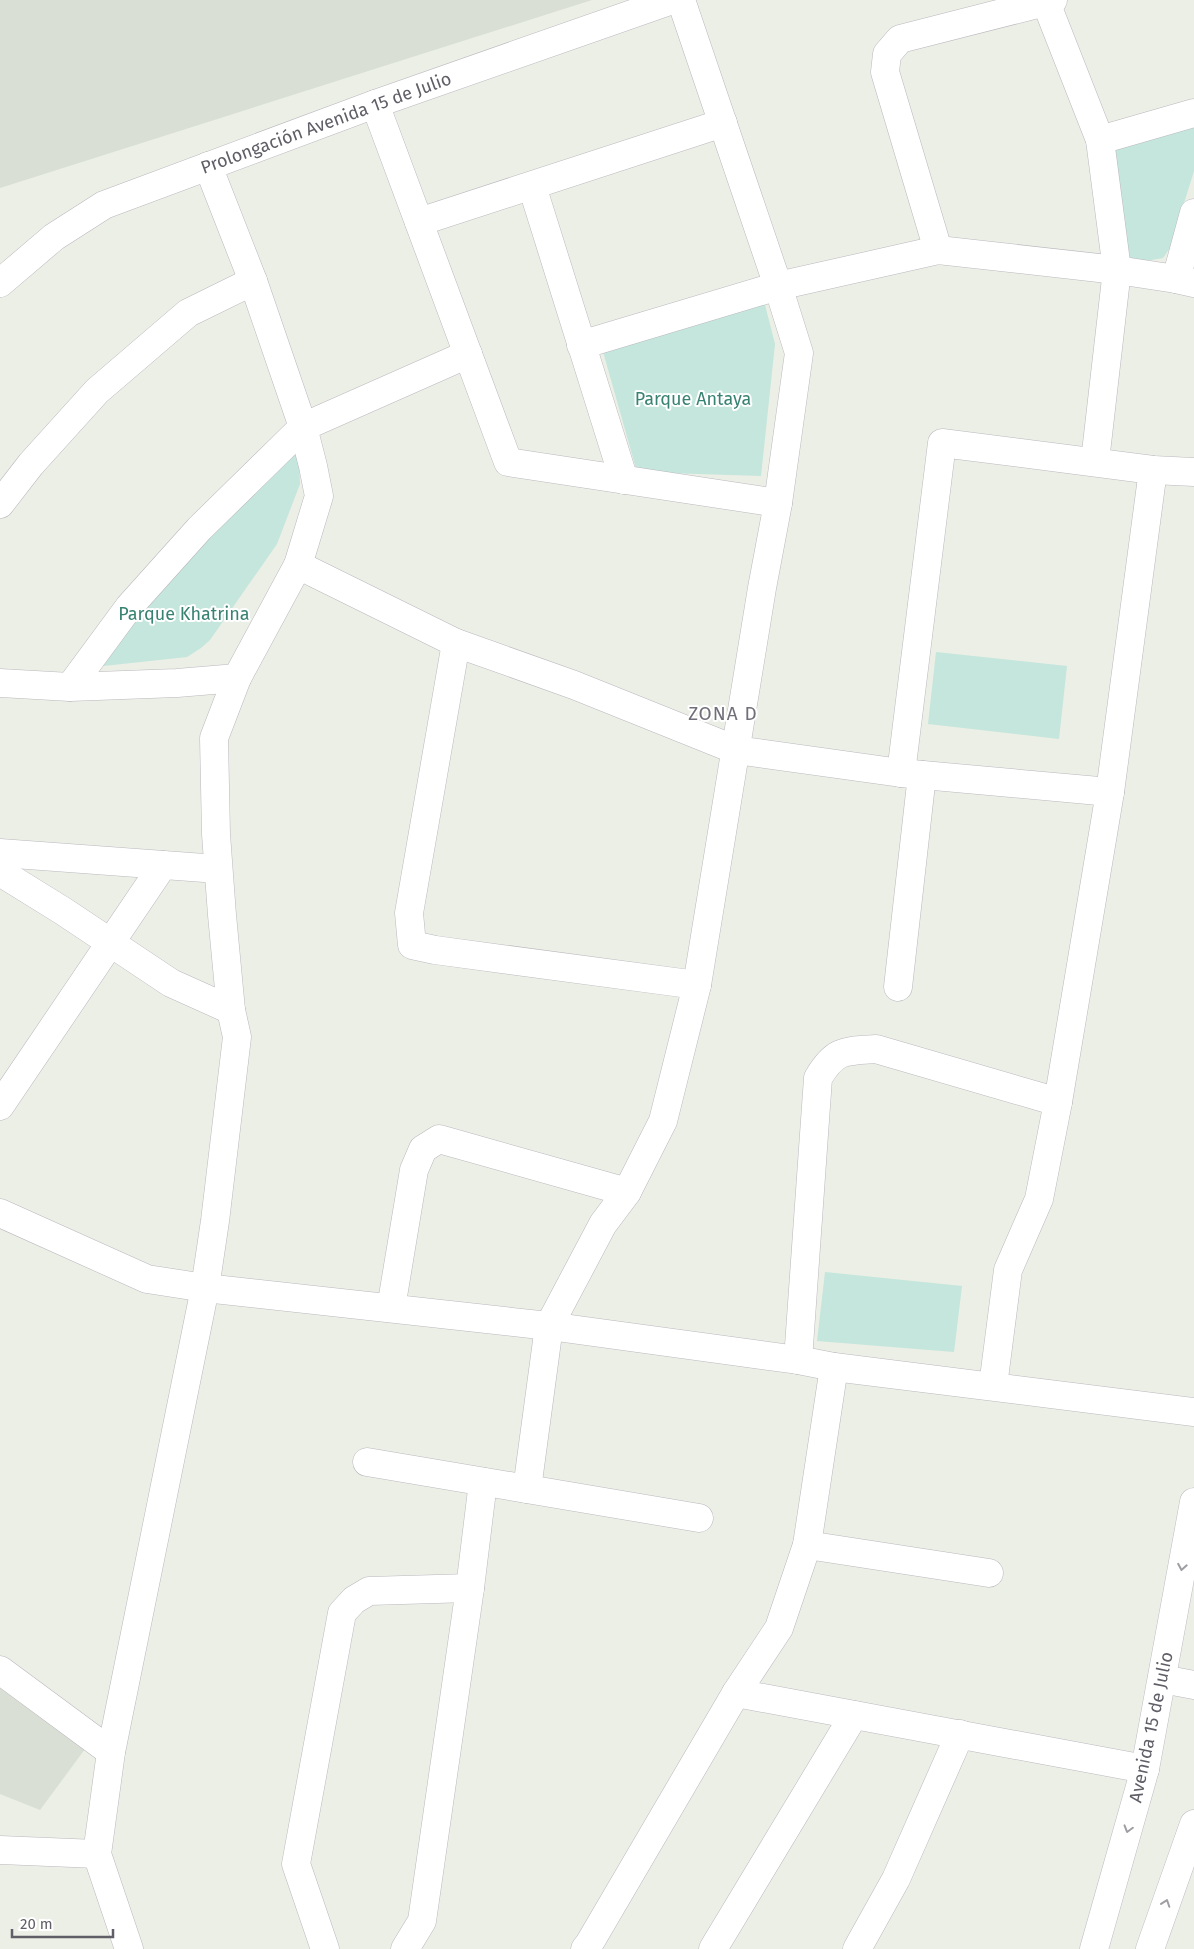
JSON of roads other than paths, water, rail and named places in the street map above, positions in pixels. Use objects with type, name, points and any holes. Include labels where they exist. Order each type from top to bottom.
[{"type":"street","name":"Prolongación Avenida 15 de Julio","points":[[0,283],[54,237],[104,205],[374,104],[672,0]]},
{"type":"street","points":[[527,1489],[550,1326],[603,1224],[627,1192],[663,1121],[697,985],[762,588],[778,503],[799,353],[681,0]]},
{"type":"street","points":[[938,250],[885,72],[887,54],[900,39],[1048,0],[1100,140],[1117,270],[1096,461]]},
{"type":"street","points":[[374,104],[508,462],[778,503]]},
{"type":"street","points":[[1100,140],[1194,112]]},
{"type":"street","points":[[419,222],[723,123]]},
{"type":"street","points":[[129,1949],[97,1854],[111,1752],[205,1288],[237,1037],[231,1010],[218,868],[214,738],[237,678],[298,565],[319,496],[314,466],[303,427],[253,281],[208,166]]},
{"type":"street","points":[[532,186],[580,345],[624,480]]},
{"type":"street","points":[[580,345],[778,286],[938,250],[1117,270],[1185,281],[1194,213]]},
{"type":"street","points":[[0,504],[31,464],[97,391],[188,313],[253,281]]},
{"type":"street","points":[[70,688],[129,607],[199,529],[303,427],[468,354]]},
{"type":"street","points":[[898,987],[911,774],[942,443],[1096,461],[1153,470],[1194,472]]},
{"type":"street","points":[[993,1386],[1008,1270],[1039,1199],[1058,1102],[1110,792],[1153,470]]},
{"type":"street","points":[[298,565],[456,643],[574,685],[736,750],[911,774],[1110,792]]},
{"type":"street","points":[[456,643],[409,913],[412,945],[435,950],[697,985]]},
{"type":"street","points":[[0,683],[70,688],[237,678]]},
{"type":"street","points":[[0,853],[218,868]]},
{"type":"street","points":[[0,1106],[163,865]]},
{"type":"street","points":[[0,872],[111,942],[170,983],[231,1010]]},
{"type":"street","points":[[798,1360],[818,1078],[828,1062],[845,1051],[876,1049],[1058,1102]]},
{"type":"street","points":[[391,1308],[414,1170],[423,1149],[439,1139],[627,1192]]},
{"type":"street","points":[[0,1213],[147,1279],[205,1288],[550,1326],[798,1360],[834,1367],[1194,1412]]},
{"type":"street","points":[[589,1947],[736,1693],[779,1628],[807,1545],[834,1367]]},
{"type":"street","points":[[367,1462],[699,1518]]},
{"type":"street","points":[[404,1949],[422,1921],[470,1588],[483,1482]]},
{"type":"street","name":"Avenida 15 de Julio","points":[[1094,1949],[1146,1769],[1194,1502]]},
{"type":"street","points":[[807,1545],[989,1573]]},
{"type":"street","points":[[325,1949],[296,1864],[342,1613],[354,1600],[369,1591],[470,1588]]},
{"type":"street","points":[[0,1670],[111,1752]]},
{"type":"street","points":[[1162,1679],[1194,1685]]},
{"type":"street","points":[[736,1693],[1146,1769]]},
{"type":"street","points":[[713,1949],[854,1715]]},
{"type":"street","points":[[857,1949],[896,1879],[960,1734]]},
{"type":"street","points":[[1150,1949],[1194,1824]]},
{"type":"street","points":[[0,1850],[97,1854]]},
{"type":"district","name":"ZONA D","points":[[723,713]]},
{"type":"park label","name":"Parque Antaya","points":[[693,399]]},
{"type":"park label","name":"Parque Khatrina","points":[[184,614]]}]
